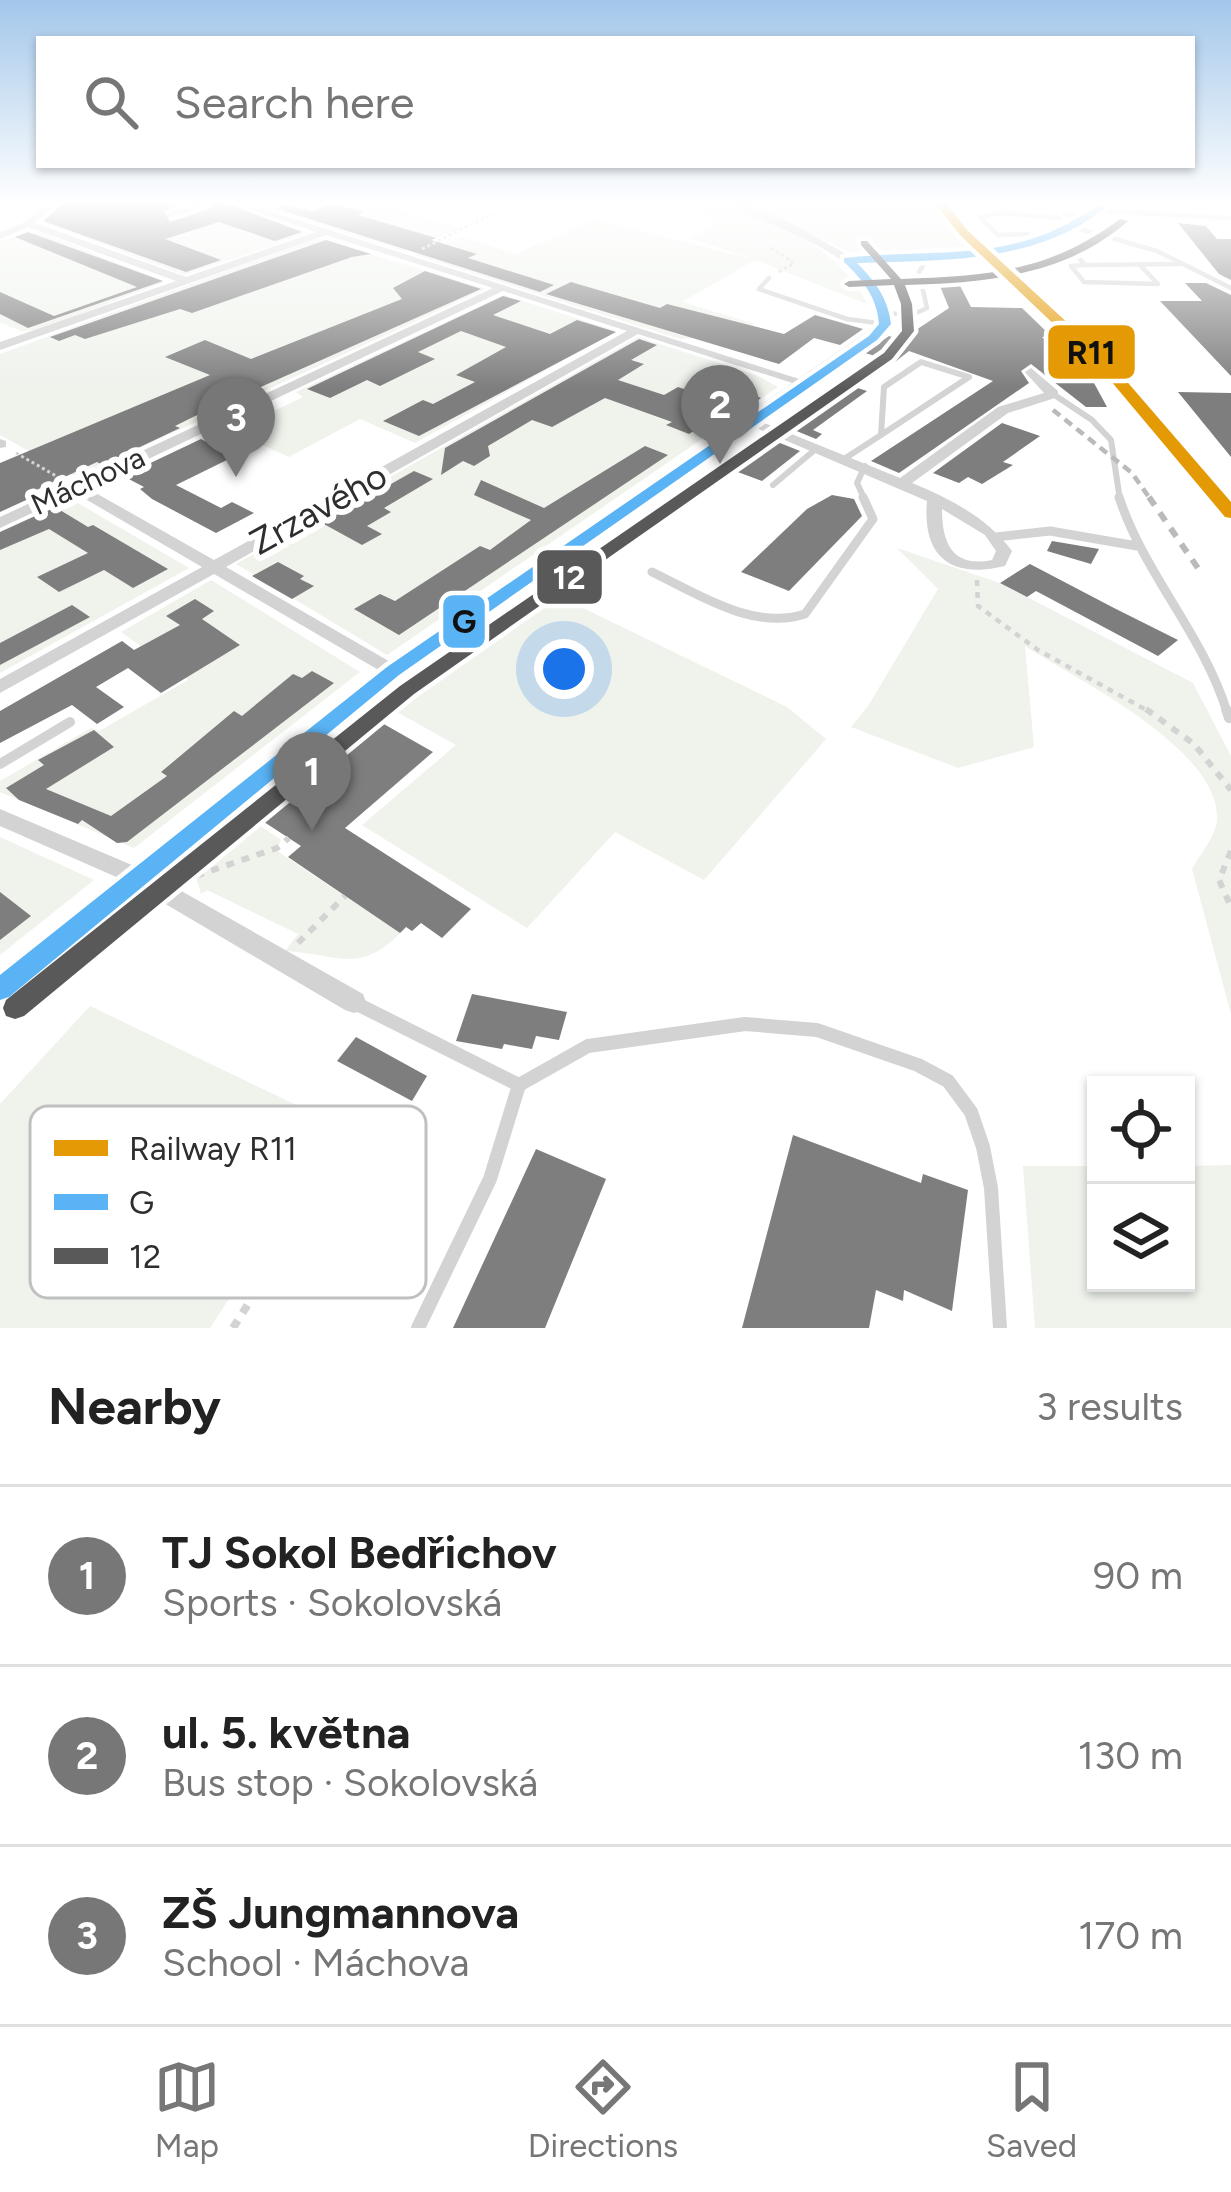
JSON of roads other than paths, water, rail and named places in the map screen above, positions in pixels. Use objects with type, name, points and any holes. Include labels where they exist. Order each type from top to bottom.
[{"type":"street","points":[[142,265],[187,281]]},
{"type":"street","points":[[0,346],[232,265]]},
{"type":"street","points":[[436,265],[809,384]]},
{"type":"street","points":[[0,989],[393,671],[809,384],[885,318],[878,292],[853,265]]},
{"type":"street","name":"Máchova","points":[[0,523],[503,287]]},
{"type":"street","points":[[0,328],[24,339]]},
{"type":"street","name":"Zrzavého","points":[[0,687],[637,330]]},
{"type":"street","points":[[903,483],[1003,410],[1053,394],[1031,372]]},
{"type":"street","points":[[752,424],[865,466],[935,500],[996,537],[1003,547],[1002,560],[994,566],[976,567],[952,557],[934,539],[935,500]]},
{"type":"street","points":[[75,487],[393,671]]},
{"type":"street","points":[[0,817],[137,877],[354,1002]]},
{"type":"lane","points":[[769,278],[758,285],[759,290],[847,319],[885,318],[926,308],[919,272],[923,265]]},
{"type":"lane","points":[[1141,266],[1158,284],[1095,284],[1084,281],[1071,266],[1161,265]]},
{"type":"lane","points":[[1181,265],[1231,288]]},
{"type":"lane","points":[[844,458],[881,435],[969,377],[921,362],[884,387],[881,435]]},
{"type":"lane","points":[[1053,394],[1100,427],[1114,445],[1115,487],[1137,546],[1164,582],[1220,679],[1229,718]]},
{"type":"lane","points":[[773,485],[818,448]]},
{"type":"lane","points":[[652,572],[766,621],[789,623],[805,614],[873,519],[856,482],[865,466]]},
{"type":"lane","points":[[996,537],[1050,530],[1137,546]]},
{"type":"lane","points":[[0,764],[70,722]]},
{"type":"lane","points":[[354,1002],[519,1085]]},
{"type":"lane","points":[[519,1085],[588,1046],[746,1024],[817,1030],[918,1065],[948,1081],[971,1112],[983,1147],[991,1188],[1000,1328]]},
{"type":"lane","points":[[418,1328],[493,1173],[512,1123],[519,1085]]},
{"type":"railway","points":[[1053,410],[1132,473],[1151,500]]},
{"type":"railway","points":[[1149,497],[1202,574]]},
{"type":"rail line","name":"R11","points":[[998,265],[1105,365],[1231,513]]},
{"type":"place","name":"ul. 5. května","points":[[720,464]]},
{"type":"place","name":"ZŠ Jungmannova","points":[[236,477]]},
{"type":"place","name":"TJ Sokol Bedřichov","points":[[312,831]]}]
